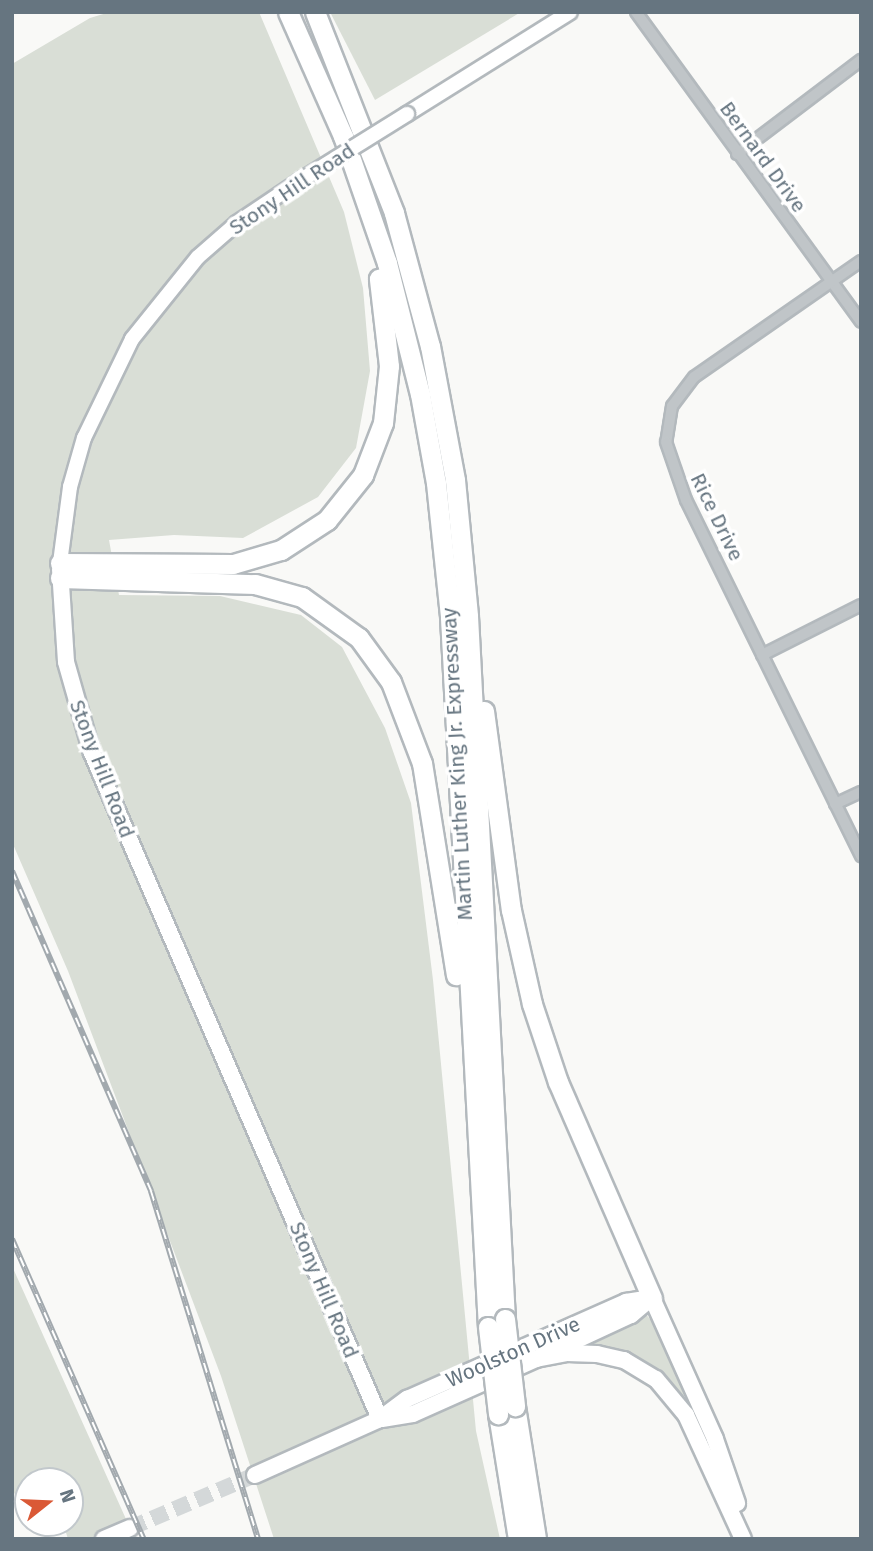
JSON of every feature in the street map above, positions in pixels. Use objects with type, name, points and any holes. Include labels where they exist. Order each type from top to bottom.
[{"type":"highway","name":"Martin Luther King Jr. Expressway","points":[[288,12],[359,178],[410,351],[442,527],[473,1099],[518,1539]]},
{"type":"highway","name":"Martin Luther King Jr. Expressway","points":[[315,12],[376,160],[419,301],[448,436],[464,570],[496,1323]]},
{"type":"highway","points":[[60,571],[214,566],[251,561],[311,533],[354,490],[379,441],[389,366],[383,298],[359,178]]},
{"type":"highway","points":[[464,570],[506,877],[525,976],[558,1082],[652,1298]]},
{"type":"highway","points":[[60,571],[270,587],[318,605],[371,652],[399,700],[428,785],[473,1099]]},
{"type":"highway","name":"Martin Luther King Jr. Expressway","points":[[506,1410],[536,1539]]},
{"type":"main road","name":"Stony Hill Road","points":[[60,571],[66,662],[87,742],[380,1419]]},
{"type":"main road","name":"Woolston Drive","points":[[380,1419],[413,1413],[536,1359],[631,1315],[652,1298]]},
{"type":"main road","name":"Woolston Drive","points":[[256,1475],[380,1419],[407,1399],[626,1302],[652,1298]]},
{"type":"main road","points":[[652,1298],[754,1539]]},
{"type":"main road","name":"Woolston Drive","points":[[536,1359],[567,1353],[604,1355],[636,1366],[656,1378],[686,1415],[743,1539]]},
{"type":"main road","points":[[104,1539],[130,1528]]},
{"type":"street","name":"Stony Hill Road","points":[[60,571],[68,499],[84,438],[132,339],[198,257],[237,223],[301,180],[570,12]]},
{"type":"street","points":[[639,16],[652,12]]},
{"type":"street","name":"Bernard Drive","points":[[639,16],[861,322]]},
{"type":"street","points":[[737,154],[861,60]]},
{"type":"street","name":"Rice Drive","points":[[861,261],[694,377],[668,416],[666,442],[674,473],[861,856]]},
{"type":"street","points":[[762,655],[861,605]]},
{"type":"street","points":[[835,804],[861,792]]},
{"type":"shaded area","points":[[110,12],[259,12],[344,212],[363,288],[370,371],[356,448],[318,497],[243,538],[174,535],[109,540],[119,595],[220,596],[301,615],[342,647],[385,728],[411,803],[433,980],[476,1431],[500,1539],[274,1539],[221,1376],[68,971],[12,842],[12,64],[90,18]]},
{"type":"shaded area","points":[[330,12],[521,12],[375,100]]},
{"type":"shaded area","points":[[12,1266],[135,1539],[68,1539],[84,1537],[84,1467],[14,1467],[14,1493]]},
{"type":"shaded area","points":[[645,1313],[654,1324],[686,1397],[593,1347],[591,1339]]},
{"type":"tunnel","points":[[130,1528],[255,1475]]},
{"type":"railway","points":[[12,871],[151,1191],[258,1539]]},
{"type":"railway","points":[[12,1239],[144,1539]]}]
